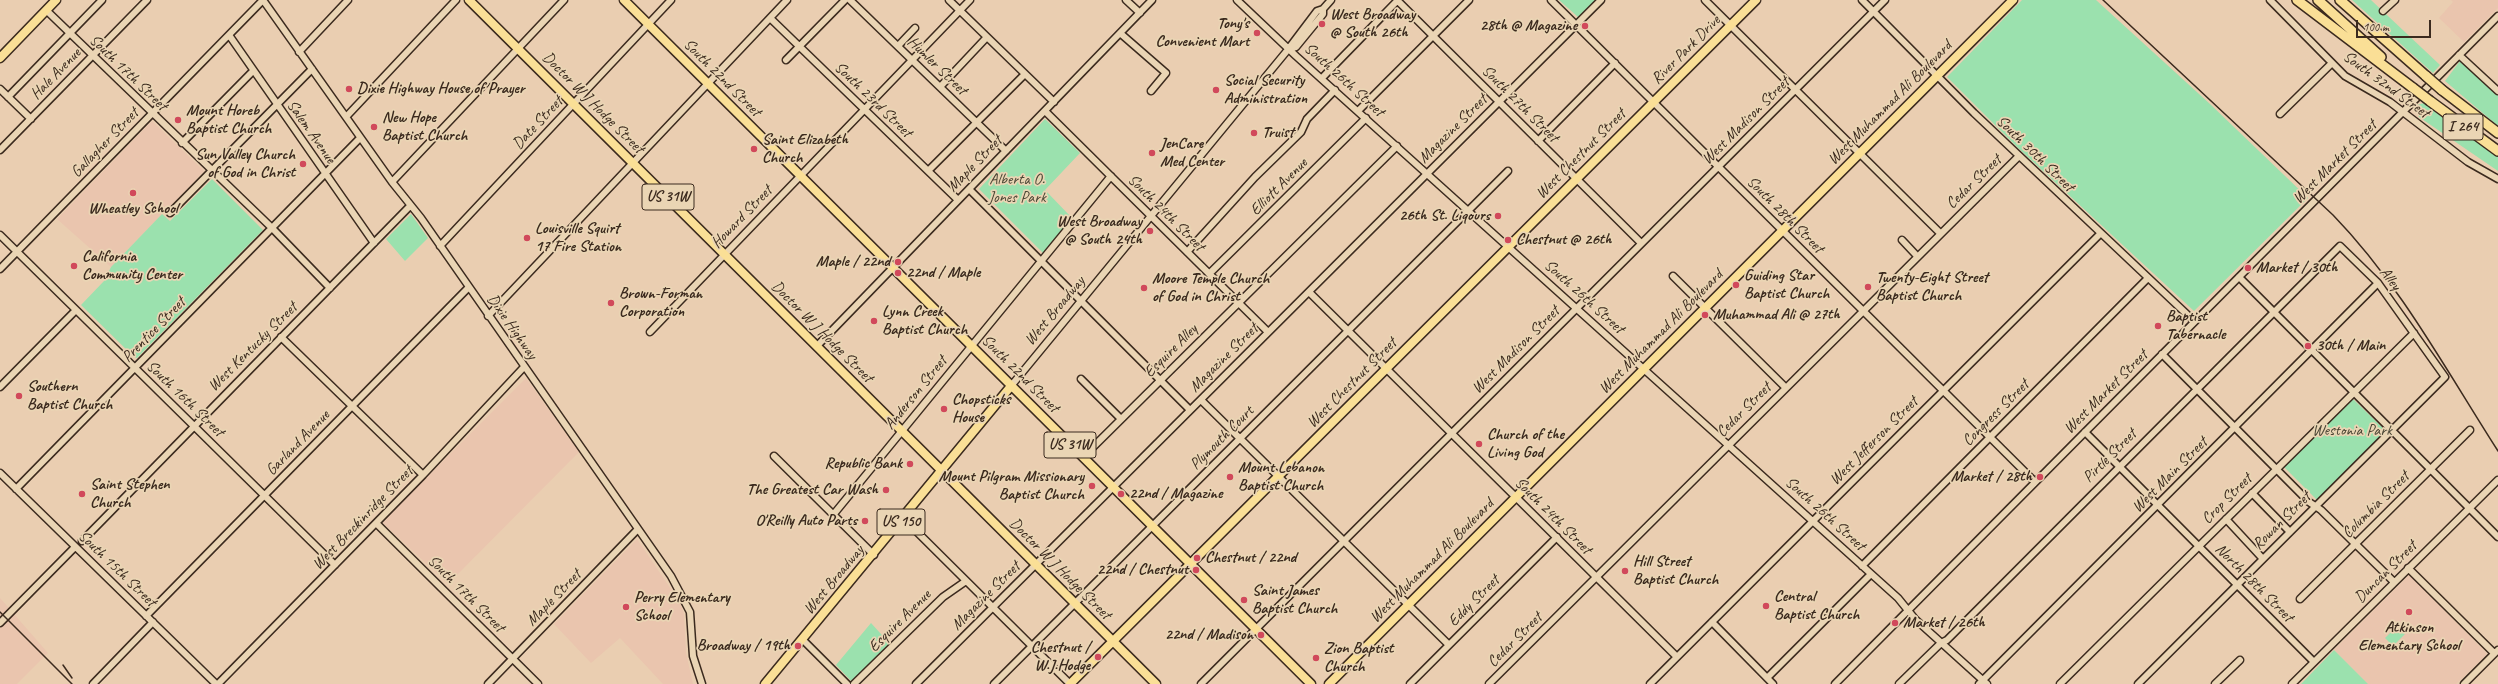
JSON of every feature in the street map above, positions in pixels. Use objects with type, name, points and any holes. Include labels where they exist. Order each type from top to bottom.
[{"type":"highway","points":[[2297,0],[2414,88]]},
{"type":"highway","name":"I 264","points":[[2318,0],[2414,88],[2498,151]]},
{"type":"highway","name":"I 264","points":[[2340,0],[2442,90],[2498,133]]},
{"type":"highway","points":[[2344,0],[2364,21]]},
{"type":"main road","points":[[0,58],[56,0]]},
{"type":"main road","name":"Doctor W J Hodge Street","points":[[469,0],[1156,684]]},
{"type":"main road","name":"South 22nd Street","points":[[624,0],[892,268],[1114,486],[1311,684]]},
{"type":"main road","name":"River Park Drive","points":[[1653,102],[1756,0]]},
{"type":"main road","name":"West Muhammad Ali Boulevard","points":[[1329,684],[2013,0]]},
{"type":"main road","name":"West Chestnut Street","points":[[1070,684],[1653,102]]},
{"type":"main road","name":"West Broadway","points":[[766,684],[874,555],[1011,386]]},
{"type":"street","points":[[8,97],[102,0]]},
{"type":"street","name":"Hale Avenue","points":[[0,150],[147,0]]},
{"type":"street","name":"Dixie Highway","points":[[263,0],[360,138],[440,246],[687,603],[692,623],[694,656],[702,684]]},
{"type":"street","name":"Gallagher Street","points":[[0,269],[263,0]]},
{"type":"street","points":[[299,52],[348,0]]},
{"type":"street","points":[[346,117],[456,0]]},
{"type":"street","points":[[392,182],[564,0]]},
{"type":"street","name":"Date Street","points":[[440,246],[671,0]]},
{"type":"street","points":[[488,316],[787,0]]},
{"type":"street","points":[[786,60],[846,0]]},
{"type":"street","name":"Humler Street","points":[[850,0],[1006,151]]},
{"type":"street","points":[[948,0],[1054,102]]},
{"type":"street","name":"Howard Street","points":[[650,332],[970,0]]},
{"type":"street","points":[[1126,0],[1140,13]]},
{"type":"street","name":"Maple Street","points":[[817,346],[1152,0]]},
{"type":"street","name":"South 26th Street","points":[[1237,0],[1427,174],[1904,603],[1915,619],[1983,683]]},
{"type":"street","name":"West Broadway","points":[[1011,386],[1289,49],[1296,47],[1323,14],[1323,9],[1331,0]]},
{"type":"street","points":[[1322,78],[1398,0]]},
{"type":"street","name":"South 27th Street","points":[[1398,0],[1641,244]]},
{"type":"street","points":[[1358,110],[1469,0]]},
{"type":"street","name":"South 28th Street","points":[[1551,0],[2035,482]]},
{"type":"street","name":"Magazine Street","points":[[916,684],[1601,0]]},
{"type":"street","points":[[1705,0],[1940,234]]},
{"type":"street","name":"South 30th Street","points":[[1862,0],[2019,156],[2194,321]]},
{"type":"street","name":"West Madison Street","points":[[1200,684],[1885,0]]},
{"type":"street","name":"South 32nd Street","points":[[2270,0],[2345,76],[2402,112],[2468,162],[2498,179]]},
{"type":"street","points":[[2383,11],[2394,0]]},
{"type":"street","name":"South 17th Street","points":[[46,10],[182,143],[272,228],[330,288]]},
{"type":"street","name":"West Market Street","points":[[1835,684],[2498,16]]},
{"type":"street","name":"South 23rd Street","points":[[770,18],[958,200]]},
{"type":"street","points":[[898,46],[915,28]]},
{"type":"street","points":[[1120,33],[1166,74],[1151,91]]},
{"type":"street","name":"Salem Avenue","points":[[228,35],[374,243]]},
{"type":"street","points":[[940,87],[987,37]]},
{"type":"street","points":[[2459,55],[2498,91]]},
{"type":"street","points":[[1538,140],[1615,63]]},
{"type":"street","points":[[2280,114],[2332,63]]},
{"type":"street","points":[[170,213],[312,69]]},
{"type":"street","points":[[182,143],[253,71]]},
{"type":"street","points":[[928,171],[1025,74]]},
{"type":"street","points":[[0,89],[30,119]]},
{"type":"street","points":[[1187,252],[1255,177],[1301,132],[1307,119],[1335,90]]},
{"type":"street","name":"South 24th Street","points":[[1045,111],[1268,332]]},
{"type":"street","name":"Elliott Avenue","points":[[1209,274],[1366,118]]},
{"type":"street","name":"Prentice Street","points":[[16,488],[360,138]]},
{"type":"street","name":"Esquire Alley","points":[[1083,457],[1397,146]]},
{"type":"street","name":"Cedar Street","points":[[1489,684],[2019,156]]},
{"type":"street","name":"Plymouth Court","points":[[994,684],[1508,171]]},
{"type":"street","name":"Anderson Street","points":[[833,515],[1111,176]]},
{"type":"street","points":[[968,189],[1190,410]]},
{"type":"street","name":"West Kentucky Street","points":[[82,540],[410,206]]},
{"type":"street","name":"West Jefferson Street","points":[[1650,684],[2100,234]]},
{"type":"street","name":"South 16th Street","points":[[0,235],[335,565]]},
{"type":"street","points":[[1902,240],[1917,256]]},
{"type":"street","name":"Alley","points":[[2340,246],[2378,283],[2445,377]]},
{"type":"street","name":"Pirtle Street","points":[[1899,684],[1941,643],[1947,640],[2340,246]]},
{"type":"street","points":[[1673,276],[1786,388]]},
{"type":"street","points":[[2239,277],[2498,537]]},
{"type":"street","name":"Congress Street","points":[[1862,566],[2148,278]]},
{"type":"street","name":"West Main Street","points":[[1983,683],[2378,283]]},
{"type":"street","name":"Garland Avenue","points":[[146,616],[469,288]]},
{"type":"street","name":"South 24th Street","points":[[1309,292],[1677,657]]},
{"type":"street","points":[[0,387],[76,310]]},
{"type":"street","name":"Crop Street","points":[[2060,684],[2414,333]]},
{"type":"street","points":[[281,337],[423,475]]},
{"type":"street","points":[[2162,354],[2276,469],[2356,543],[2394,582]]},
{"type":"street","name":"West Breckinridge Street","points":[[217,684],[423,475],[524,367]]},
{"type":"street","name":"Rowan Street","points":[[2138,684],[2445,377]]},
{"type":"street","points":[[1082,379],[1121,420]]},
{"type":"street","points":[[1200,400],[1449,645]]},
{"type":"street","name":"Columbia Street","points":[[2300,599],[2470,430]]},
{"type":"street","points":[[2085,432],[2158,505]]},
{"type":"street","points":[[774,456],[874,555]]},
{"type":"street","name":"South 15th Street","points":[[0,473],[217,684]]},
{"type":"street","name":"Duncan Street","points":[[2292,684],[2498,480]]},
{"type":"street","points":[[2252,493],[2290,532]]},
{"type":"street","name":"North 28th Street","points":[[2158,505],[2314,662]]},
{"type":"street","points":[[903,518],[1070,684]]},
{"type":"street","points":[[2226,519],[2263,559]]},
{"type":"street","name":"South 17th Street","points":[[376,523],[538,684]]},
{"type":"street","name":"Maple Street","points":[[488,684],[637,530]]},
{"type":"street","name":"Eddy Street","points":[[1410,684],[1557,537]]},
{"type":"street","points":[[0,623],[75,547]]},
{"type":"street","points":[[2408,568],[2496,651],[2464,684]]},
{"type":"street","points":[[1767,678],[1871,574]]},
{"type":"street","name":"Esquire Avenue","points":[[854,684],[943,597],[966,581]]},
{"type":"street","points":[[93,684],[153,622]]},
{"type":"street","points":[[1712,622],[1774,684]]},
{"type":"street","points":[[803,640],[847,684]]},
{"type":"street","points":[[2215,684],[2240,660]]},
{"type":"shaded area","points":[[2451,0],[2498,0],[2498,8],[2464,42],[2439,18],[2453,2]]},
{"type":"shaded area","name":"Wheatley School","points":[[152,121],[204,171],[111,267],[57,219]]},
{"type":"shaded area","points":[[526,378],[579,452],[448,584],[382,522]]},
{"type":"shaded area","name":"Perry Elementary School","points":[[637,539],[679,601],[684,614],[686,653],[693,684],[663,684],[620,638],[591,663],[554,624]]},
{"type":"shaded area","name":"Atkinson Elementary School","points":[[2409,575],[2487,654],[2456,684],[2368,684],[2334,650]]},
{"type":"shaded area","points":[[0,598],[48,653],[17,684],[0,684]]},
{"type":"green space","points":[[1559,0],[1596,0],[1578,17]]},
{"type":"green space","points":[[2022,0],[2096,0],[2210,104],[2308,198],[2194,311],[2017,147],[1947,77]]},
{"type":"green space","points":[[2352,0],[2371,0],[2440,65],[2433,73]]},
{"type":"green space","points":[[2460,61],[2498,94],[2498,126],[2445,81]]},
{"type":"green space","points":[[2424,103],[2460,131],[2498,156],[2498,171],[2419,117],[2415,109],[2417,105]]},
{"type":"green space","name":"Alberta O. Jones Park","points":[[1045,119],[1080,153],[1045,190],[1072,218],[1043,253],[979,189]]},
{"type":"green space","points":[[212,179],[263,230],[137,358],[134,357],[81,305],[104,281],[111,267],[162,214],[170,221]]},
{"type":"green space","points":[[411,214],[428,238],[405,261],[386,239]]},
{"type":"green space","name":"Westonia Park","points":[[2352,398],[2386,431],[2317,500],[2283,466]]},
{"type":"green space","points":[[871,623],[891,645],[853,683],[836,665]]},
{"type":"green space","points":[[2397,626],[2405,634],[2393,646],[2385,638]]},
{"type":"green space","points":[[2334,650],[2368,684],[2301,684]]},
{"type":"railway","points":[[2103,0],[2333,215],[2357,242],[2380,270],[2421,328],[2498,451]]},
{"type":"railway","points":[[0,612],[72,684]]},
{"type":"railway","points":[[63,665],[72,678]]},
{"type":"place","name":"West Broadway @ South 26th","points":[[1322,24]]},
{"type":"place","name":"28th @ Magazine","points":[[1585,26]]},
{"type":"place","name":"Tony's Convenient Mart","points":[[1257,33]]},
{"type":"place","name":"Dixie Highway House of Prayer","points":[[349,89]]},
{"type":"place","name":"Social Security Administration","points":[[1216,90]]},
{"type":"place","name":"Mount Horeb Baptist Church","points":[[178,120]]},
{"type":"place","name":"New Hope Baptist Church","points":[[374,127]]},
{"type":"place","name":"Truist","points":[[1254,133]]},
{"type":"place","name":"Saint Elizabeth Church","points":[[754,149]]},
{"type":"place","name":"JenCare Med Center","points":[[1152,153]]},
{"type":"place","name":"Sun Valley Church of God in Christ","points":[[303,164]]},
{"type":"place","name":"Wheatley School","points":[[133,193]]},
{"type":"place","name":"26th St. Liqours","points":[[1498,216]]},
{"type":"place","name":"West Broadway @ South 24th","points":[[1150,231]]},
{"type":"place","name":"Louisville Squirt 17 Fire Station","points":[[527,238]]},
{"type":"place","name":"Chestnut @ 26th","points":[[1508,240]]},
{"type":"place","name":"Maple / 22nd","points":[[898,262]]},
{"type":"place","name":"California Community Center","points":[[74,266]]},
{"type":"place","name":"Market / 30th","points":[[2248,268]]},
{"type":"place","name":"22nd / Maple","points":[[898,273]]},
{"type":"place","name":"Guiding Star Baptist Church","points":[[1736,285]]},
{"type":"place","name":"Twenty-Eight Street Baptist Church","points":[[1868,287]]},
{"type":"place","name":"Moore Temple Church of God in Christ","points":[[1144,288]]},
{"type":"place","name":"Brown-Forman Corporation","points":[[611,303]]},
{"type":"place","name":"Muhammad Ali @ 27th","points":[[1705,315]]},
{"type":"place","name":"Lynn Creek Baptist Church","points":[[874,321]]},
{"type":"place","name":"Baptist Tabernacle","points":[[2158,326]]},
{"type":"place","name":"30th / Main","points":[[2308,346]]},
{"type":"place","name":"Southern Baptist Church","points":[[19,396]]},
{"type":"place","name":"Chopsticks House","points":[[944,409]]},
{"type":"place","name":"Church of the Living God","points":[[1479,444]]},
{"type":"place","name":"Republic Bank","points":[[910,464]]},
{"type":"place","name":"Mount Lebanon Baptist Church","points":[[1230,477]]},
{"type":"place","name":"Market / 28th","points":[[2040,477]]},
{"type":"place","name":"Mount Pilgram Missionary Baptist Church","points":[[1092,486]]},
{"type":"place","name":"The Greatest Car Wash","points":[[886,490]]},
{"type":"place","name":"Saint Stephen Church","points":[[82,494]]},
{"type":"place","name":"22nd / Magazine","points":[[1121,494]]},
{"type":"place","name":"O'Reilly Auto Parts","points":[[865,521]]},
{"type":"place","name":"Chestnut / 22nd","points":[[1197,558]]},
{"type":"place","name":"22nd / Chestnut","points":[[1196,570]]},
{"type":"place","name":"Hill Street Baptist Church","points":[[1625,571]]},
{"type":"place","name":"Saint James Baptist Church","points":[[1244,600]]},
{"type":"place","name":"Central Baptist Church","points":[[1766,606]]},
{"type":"place","name":"Perry Elementary School","points":[[626,607]]},
{"type":"place","name":"Atkinson Elementary School","points":[[2409,612]]},
{"type":"place","name":"Market / 26th","points":[[1895,623]]},
{"type":"place","name":"22nd / Madison","points":[[1261,635]]},
{"type":"place","name":"Broadway / 19th","points":[[798,646]]},
{"type":"place","name":"Chestnut / W.J.Hodge","points":[[1098,657]]},
{"type":"place","name":"Zion Baptist Church","points":[[1316,658]]}]
